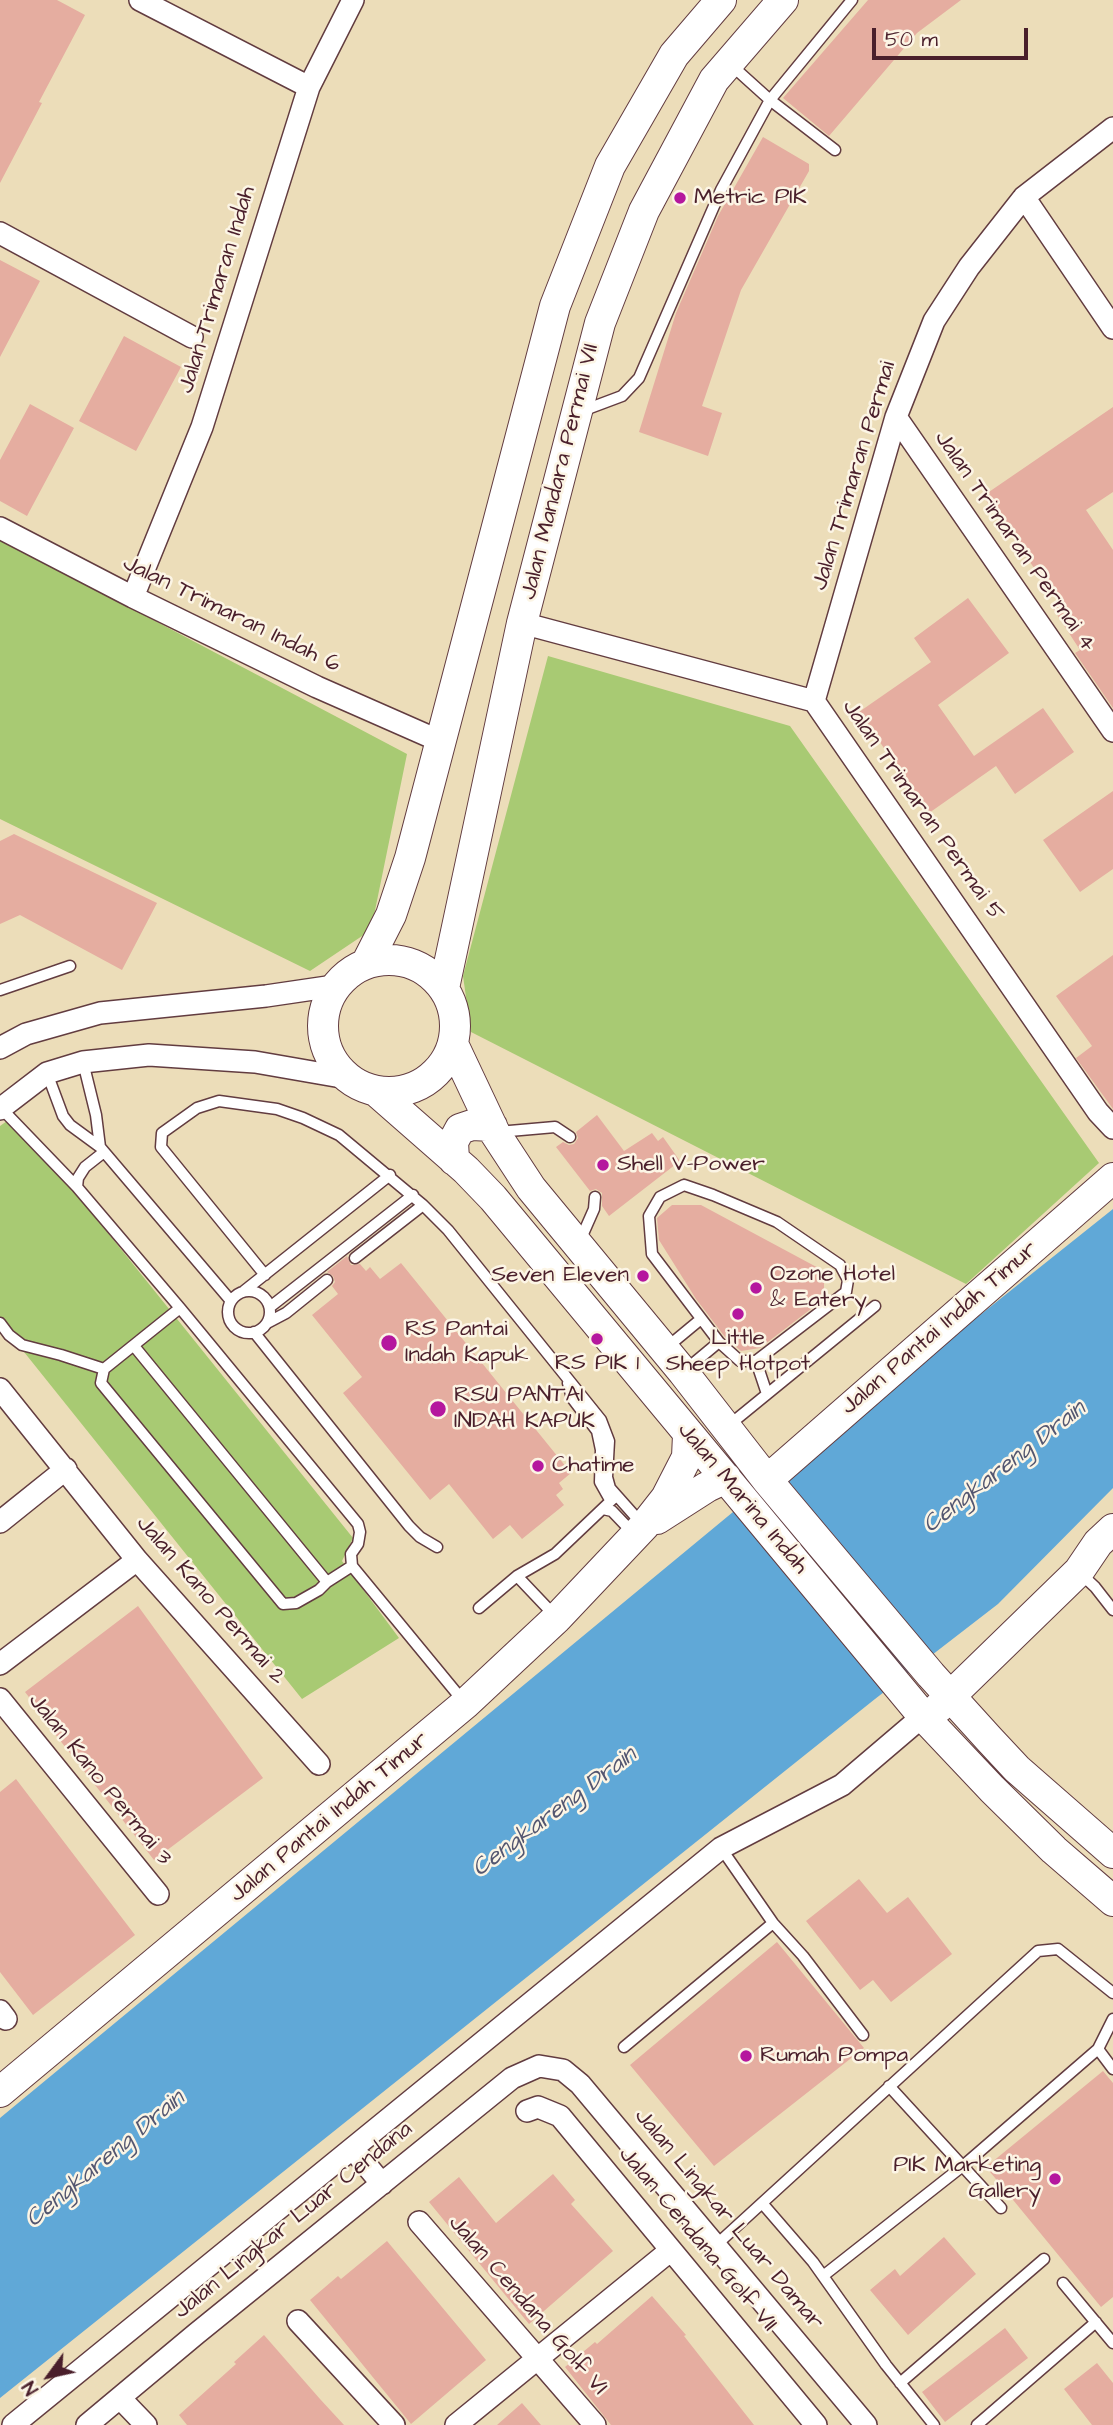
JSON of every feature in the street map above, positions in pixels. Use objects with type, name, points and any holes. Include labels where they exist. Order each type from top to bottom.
[{"type":"main road","name":"Jalan Mandara Permai VII","points":[[367,962],[391,915],[410,858],[555,306],[610,166],[674,55],[721,0]]},
{"type":"main road","name":"Jalan Mandara Permai VII","points":[[444,988],[522,623],[600,323],[644,212],[714,80],[783,0]]},
{"type":"main road","points":[[388,958],[410,962],[428,972],[444,988],[452,1005],[456,1025],[453,1044],[442,1066],[425,1083],[401,1092],[377,1092],[361,1087],[347,1078],[331,1059],[322,1034],[324,1009],[334,986],[349,971],[367,962],[388,958]]},
{"type":"main road","name":"Jalan Marina Indah","points":[[453,1044],[493,1129],[531,1188],[768,1480],[940,1685],[989,1739],[1017,1769],[1113,1853]]},
{"type":"main road","name":"Jalan Marina Indah","points":[[377,1092],[493,1198],[923,1716],[1054,1850],[1113,1901]]},
{"type":"main road","points":[[454,1160],[453,1142],[460,1129],[472,1125],[493,1129]]},
{"type":"main road","name":"Jalan Pantai Indah Timur","points":[[768,1480],[1113,1178]]},
{"type":"main road","name":"Jalan Pantai Indah Timur","points":[[0,2092],[465,1704],[557,1618],[640,1531],[666,1498],[687,1457],[688,1434]]},
{"type":"main road","name":"Jalan Pantai Indah Timur","points":[[640,1531],[707,1487],[734,1489]]},
{"type":"main road","points":[[923,1716],[944,1704],[940,1685],[1079,1571],[1105,1541]]},
{"type":"main road","points":[[966,1762],[964,1755],[968,1745],[979,1739],[989,1739]]},
{"type":"street","points":[[140,0],[309,87]]},
{"type":"street","name":"Jalan Trimaran Indah","points":[[133,597],[202,428],[309,87],[353,0]]},
{"type":"street","name":"Jalan Trimaran Permai","points":[[814,701],[896,417],[934,321],[969,267],[1024,197],[1113,128]]},
{"type":"street","points":[[1024,197],[1113,328]]},
{"type":"street","points":[[0,233],[192,337]]},
{"type":"street","name":"Jalan Trimaran Permai 4","points":[[896,417],[1113,731]]},
{"type":"street","name":"Jalan Trimaran Indah 6","points":[[0,528],[317,687],[442,742]]},
{"type":"street","name":"Jalan Trimaran Permai 5","points":[[522,623],[814,701],[1098,1112],[1113,1128]]},
{"type":"street","points":[[0,1048],[26,1034],[100,1013],[334,986]]},
{"type":"street","points":[[1,1108],[47,1073],[83,1062],[149,1055],[254,1062],[347,1078]]},
{"type":"street","name":"Jalan Kano Permai 2","points":[[0,1389],[136,1560],[319,1764]]},
{"type":"street","points":[[0,1522],[66,1469]]},
{"type":"street","points":[[0,1664],[136,1560]]},
{"type":"street","name":"Jalan Kano Permai 3","points":[[0,1699],[158,1894]]},
{"type":"street","points":[[13,2425],[721,1848],[842,1784],[923,1716]]},
{"type":"street","name":"Jalan Lingkar Luar Cendana","points":[[87,2425],[196,2333],[512,2078],[539,2066]]},
{"type":"street","name":"Jalan Lingkar Luar Damar","points":[[539,2066],[563,2070],[580,2084],[866,2425]]},
{"type":"street","name":"Jalan Cendana Golf VII","points":[[527,2111],[538,2106],[560,2116],[816,2425]]},
{"type":"street","points":[[353,2149],[382,2184]]},
{"type":"street","name":"Jalan Cendana Golf VI","points":[[419,2222],[595,2425]]},
{"type":"street","points":[[456,2425],[671,2250]]},
{"type":"street","points":[[298,2321],[394,2425]]},
{"type":"street","points":[[120,2398],[146,2425]]},
{"type":"lane","points":[[576,413],[622,396],[639,378],[721,190],[770,100],[852,0]]},
{"type":"lane","points":[[729,63],[770,100],[835,150]]},
{"type":"lane","points":[[0,990],[70,967]]},
{"type":"lane","points":[[83,1062],[102,1150]]},
{"type":"lane","points":[[47,1073],[63,1116],[70,1125],[102,1150],[231,1301]]},
{"type":"lane","points":[[265,1275],[161,1147],[162,1133],[197,1108],[219,1101],[276,1109],[303,1118],[339,1135],[413,1195],[448,1230],[567,1380],[582,1394],[606,1430],[609,1441],[607,1477],[612,1511],[640,1531]]},
{"type":"lane","points":[[1,1108],[77,1188],[180,1308],[358,1524],[360,1532],[358,1544],[351,1553],[352,1566],[465,1704]]},
{"type":"lane","points":[[493,1129],[555,1127],[570,1136]]},
{"type":"lane","points":[[77,1188],[78,1178],[85,1167],[102,1150]]},
{"type":"lane","points":[[327,1280],[261,1329],[246,1333],[232,1324],[228,1308],[236,1294],[265,1275],[390,1175]]},
{"type":"lane","points":[[684,1185],[777,1222],[840,1265],[848,1280],[846,1292],[756,1361],[740,1361],[719,1342],[652,1254],[649,1216],[660,1197],[684,1185]]},
{"type":"lane","points":[[270,1307],[413,1195]]},
{"type":"lane","points":[[578,1247],[594,1209],[595,1197]]},
{"type":"lane","points":[[355,1258],[423,1205]]},
{"type":"lane","points":[[244,1291],[260,1294],[266,1300],[270,1307],[267,1323]]},
{"type":"lane","points":[[726,1428],[875,1306]]},
{"type":"lane","points":[[180,1308],[104,1369],[101,1383],[283,1604],[296,1603],[311,1595],[352,1566]]},
{"type":"lane","points":[[664,1350],[701,1319]]},
{"type":"lane","points":[[0,1323],[9,1335],[22,1345],[104,1369]]},
{"type":"lane","points":[[254,1332],[409,1526],[438,1547]]},
{"type":"lane","points":[[683,1372],[719,1342]]},
{"type":"lane","points":[[134,1346],[327,1582]]},
{"type":"lane","points":[[756,1361],[767,1394]]},
{"type":"lane","points":[[610,1502],[640,1531]]},
{"type":"lane","points":[[479,1608],[517,1576],[555,1554],[610,1502]]},
{"type":"lane","points":[[1079,1571],[1113,1610]]},
{"type":"lane","points":[[517,1576],[557,1618]]},
{"type":"lane","points":[[721,1848],[773,1923],[803,1956],[863,2035]]},
{"type":"lane","points":[[624,2047],[773,1923]]},
{"type":"lane","points":[[715,2246],[1038,1951],[1058,1949],[1113,1993]]},
{"type":"lane","points":[[822,2276],[964,2165],[1098,2049],[1113,2019]]},
{"type":"lane","points":[[1098,2049],[1113,2069]]},
{"type":"lane","points":[[890,2086],[1001,2207]]},
{"type":"lane","points":[[762,2203],[822,2276],[934,2425]]},
{"type":"lane","points":[[900,2383],[1044,2259]]},
{"type":"lane","points":[[1063,2283],[1113,2343]]},
{"type":"lane","points":[[977,2425],[1096,2322]]},
{"type":"green space","points":[[0,539],[407,754],[371,930],[310,971],[0,819]]},
{"type":"green space","points":[[548,656],[790,726],[1099,1163],[966,1284],[471,1032],[463,976]]},
{"type":"green space","points":[[14,1116],[353,1538],[342,1561],[399,1638],[302,1699],[0,1322],[0,1126]]},
{"type":"water","name":"Cengkareng Drain","points":[[1113,1209],[1113,1488],[998,1604],[875,1699],[0,2398],[0,2118],[733,1512]]},
{"type":"building","points":[[0,0],[57,0],[85,15],[0,183]]},
{"type":"building","points":[[868,0],[961,0],[917,33],[829,136],[783,98]]},
{"type":"building","points":[[763,137],[809,164],[809,171],[741,290],[702,406],[722,413],[708,456],[639,432],[676,313],[718,216]]},
{"type":"building","points":[[0,260],[40,281],[0,357]]},
{"type":"building","points":[[124,336],[181,367],[136,451],[79,421]]},
{"type":"building","points":[[30,404],[74,428],[27,516],[0,501],[0,460]]},
{"type":"building","points":[[1113,407],[1113,492],[1086,510],[1113,550],[1113,708],[1075,653],[1080,650],[1052,607],[1059,603],[983,496]]},
{"type":"building","points":[[968,598],[1009,653],[938,705],[974,756],[1043,708],[1074,752],[1015,794],[996,766],[929,813],[859,712],[931,662],[914,638]]},
{"type":"building","points":[[1113,791],[1113,869],[1080,892],[1043,840]]},
{"type":"building","points":[[14,834],[157,903],[122,970],[20,915],[0,924],[0,841]]},
{"type":"building","points":[[1113,955],[1113,1109],[1076,1058],[1092,1046],[1056,996]]},
{"type":"building","name":"Shell V-Power","points":[[597,1115],[624,1151],[652,1133],[658,1141],[663,1137],[680,1161],[609,1216],[602,1206],[602,1193],[596,1189],[590,1191],[556,1147],[563,1142],[574,1144],[578,1138],[576,1132]]},
{"type":"building","name":"Ozone Hotel & Eatery","points":[[672,1205],[701,1205],[824,1271],[824,1299],[760,1348],[741,1351],[725,1337],[696,1299],[659,1240],[657,1218]]},
{"type":"building","points":[[347,1256],[351,1265],[360,1264],[366,1271],[370,1267],[380,1279],[401,1263],[571,1473],[559,1483],[563,1489],[556,1495],[564,1505],[522,1539],[510,1525],[493,1539],[449,1484],[430,1500],[343,1393],[362,1377],[312,1315],[338,1294],[332,1286],[335,1282],[333,1276],[327,1272]]},
{"type":"building","points":[[138,1606],[263,1778],[154,1860],[25,1692]]},
{"type":"building","points":[[16,1779],[135,1935],[33,2015],[0,1972],[0,1792]]},
{"type":"building","points":[[859,1879],[887,1913],[908,1897],[952,1954],[891,2002],[873,1980],[860,1990],[806,1921]]},
{"type":"building","name":"Rumah Pompa","points":[[777,1942],[864,2048],[714,2166],[630,2065]]},
{"type":"building","name":"PIK Marketing Gallery","points":[[1103,2071],[1113,2083],[1113,2297],[1101,2307],[986,2167]]},
{"type":"building","points":[[553,2174],[575,2200],[571,2204],[613,2251],[529,2324],[429,2202],[459,2177],[496,2223]]},
{"type":"building","points":[[944,2237],[976,2274],[908,2335],[870,2290],[895,2269],[900,2276]]},
{"type":"building","points":[[387,2241],[486,2360],[411,2424],[310,2300],[338,2276],[341,2279]]},
{"type":"building","points":[[652,2296],[686,2335],[684,2336],[754,2425],[611,2425],[565,2367],[595,2342],[597,2344]]},
{"type":"building","points":[[1005,2328],[1028,2358],[945,2422],[922,2392]]},
{"type":"building","points":[[264,2335],[344,2425],[187,2425],[179,2415]]},
{"type":"building","points":[[1097,2363],[1113,2383],[1113,2425],[1092,2425],[1064,2389]]},
{"type":"building","points":[[522,2403],[541,2425],[497,2425]]},
{"type":"place","name":"Metric PIK","points":[[680,198]]},
{"type":"place","name":"Shell V-Power","points":[[603,1165]]},
{"type":"place","name":"Seven Eleven","points":[[643,1276]]},
{"type":"place","name":"Ozone Hotel & Eatery","points":[[756,1288]]},
{"type":"place","name":"Little Sheep Hotpot","points":[[738,1314]]},
{"type":"place","name":"RS PIK 1","points":[[597,1339]]},
{"type":"place","name":"RS Pantai Indah Kapuk","points":[[389,1343]]},
{"type":"place","name":"RSU PANTAI INDAH KAPUK","points":[[438,1409]]},
{"type":"place","name":"Chatime","points":[[538,1466]]},
{"type":"place","name":"Rumah Pompa","points":[[746,2056]]},
{"type":"place","name":"PIK Marketing Gallery","points":[[1055,2179]]}]
